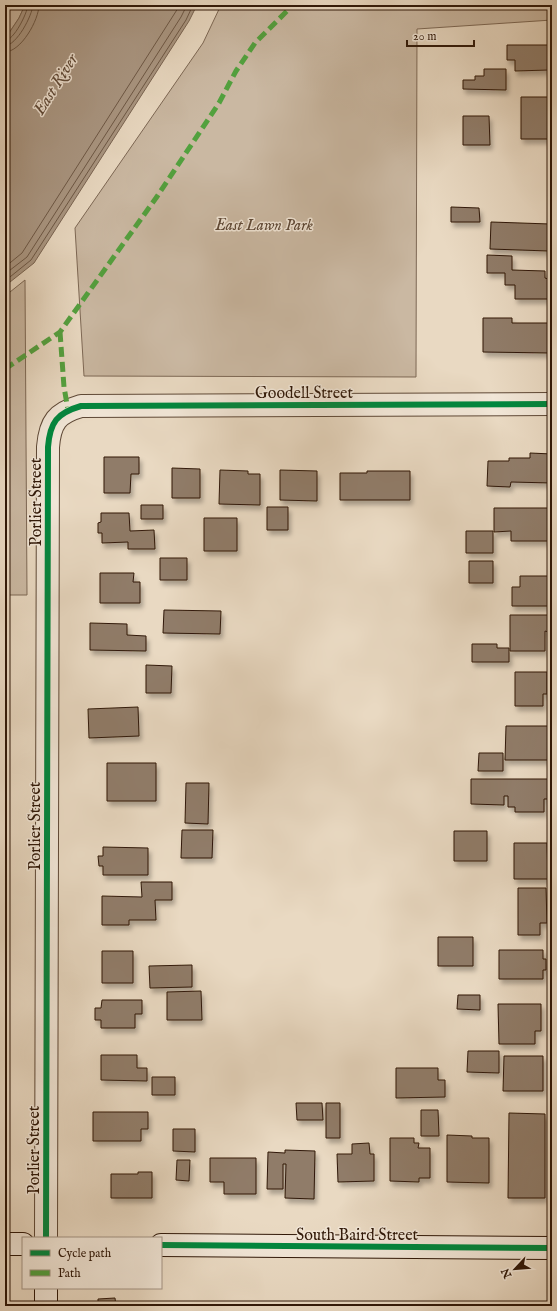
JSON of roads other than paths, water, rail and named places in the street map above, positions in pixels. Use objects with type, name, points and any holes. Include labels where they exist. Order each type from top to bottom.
[{"type":"street","name":"Goodell Street","points":[[58,416],[68,410],[81,406],[552,404]]},
{"type":"street","name":"Porlier Street","points":[[46,1237],[48,447],[49,434],[58,416]]},
{"type":"street","points":[[5,1244],[22,1244]]},
{"type":"street","name":"South Baird Street","points":[[162,1245],[552,1248]]},
{"type":"street","points":[[46,1289],[46,1306]]},
{"type":"water","name":"East River","points":[[25,5],[197,5],[189,21],[34,263],[5,286],[5,39],[19,18]]},
{"type":"park label","name":"East Lawn Park","points":[[264,224]]}]
